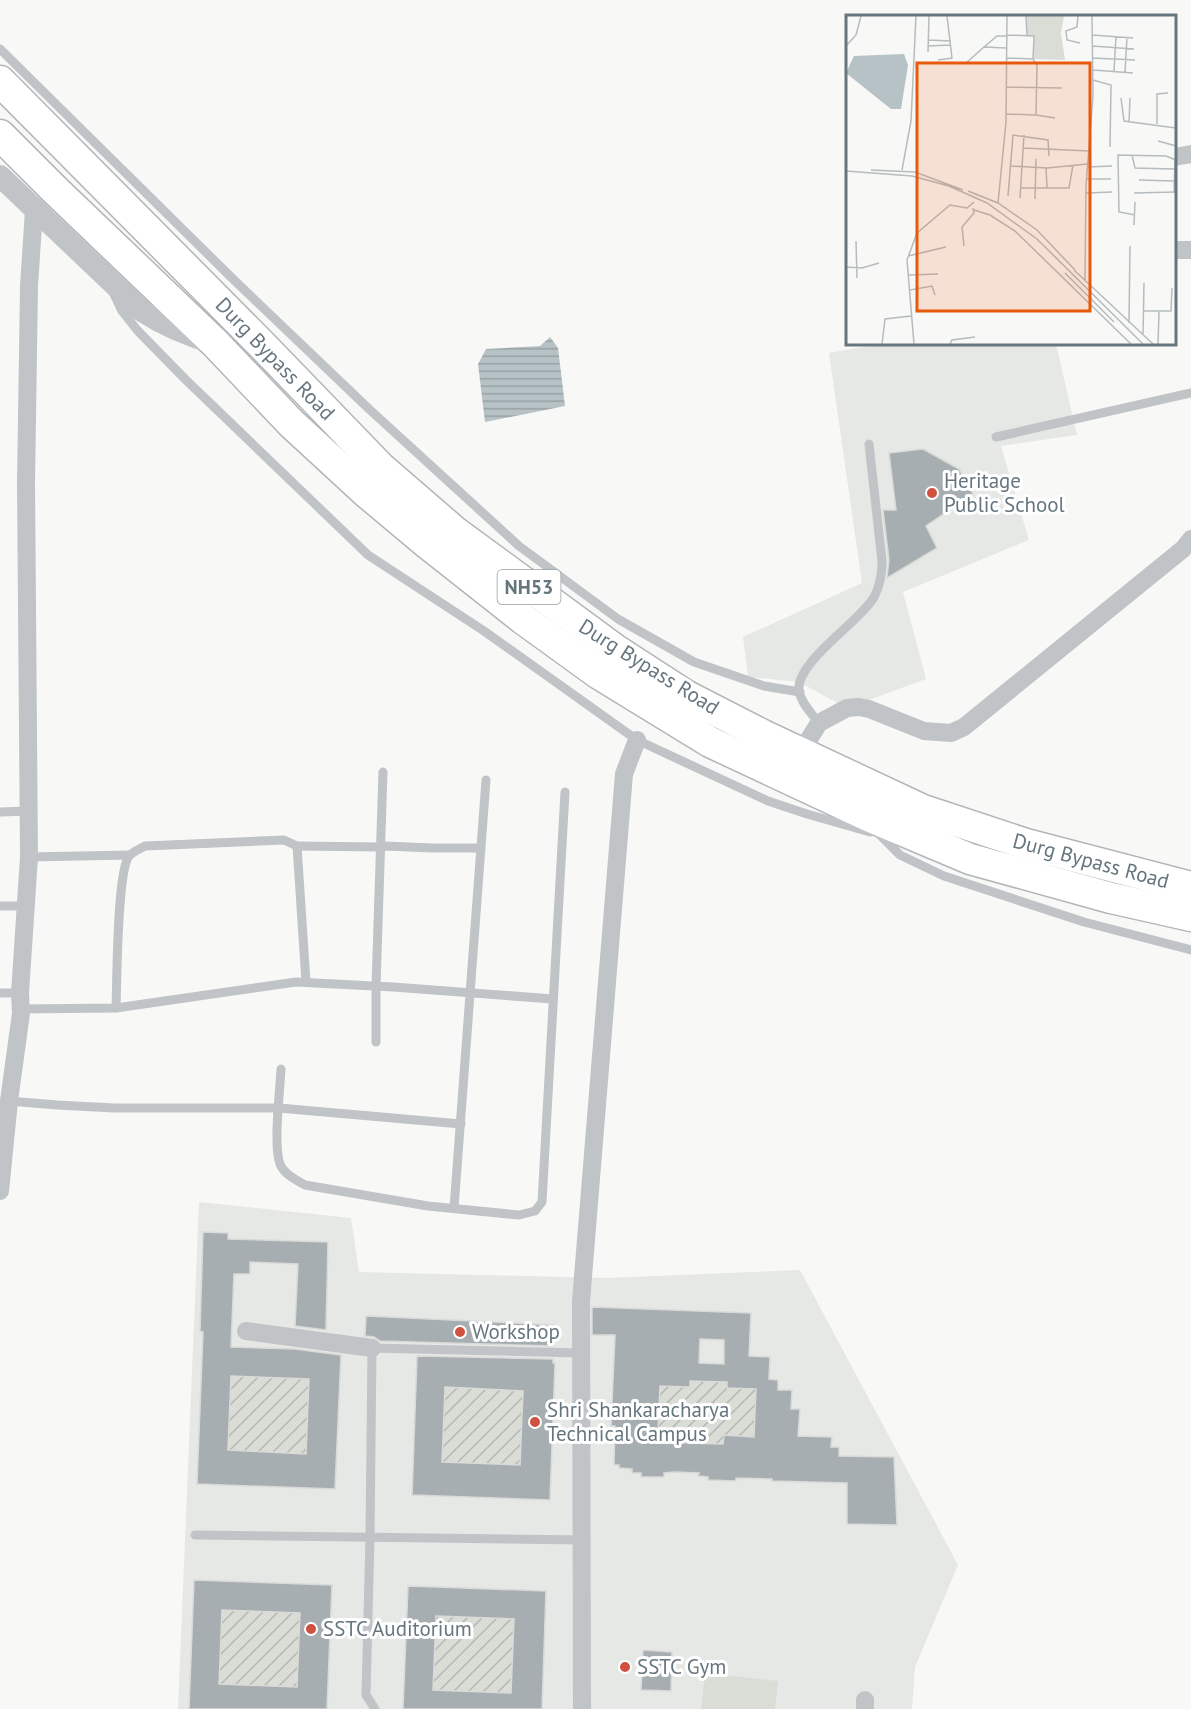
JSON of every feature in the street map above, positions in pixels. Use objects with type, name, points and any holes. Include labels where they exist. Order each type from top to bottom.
[{"type":"highway","name":"Durg Bypass Road","points":[[0,81],[380,467],[454,531],[616,650],[687,696],[765,736],[923,810],[1026,844],[1191,887]]},
{"type":"highway","name":"Durg Bypass Road","points":[[0,135],[215,343],[291,423],[367,493],[523,620],[599,674],[710,742],[873,825],[970,858],[1111,898],[1191,916]]},
{"type":"street","points":[[1176,157],[1191,154]]},
{"type":"street","points":[[0,176],[142,311],[160,324],[215,343]]},
{"type":"street","points":[[0,1191],[21,1001],[29,857],[26,483],[29,286],[34,210]]},
{"type":"street","points":[[801,752],[819,723],[847,708],[869,709],[924,731],[951,733],[964,726],[1183,549],[1191,539]]},
{"type":"street","points":[[582,1709],[581,1301],[624,774],[637,740]]},
{"type":"street","points":[[246,1331],[372,1348]]},
{"type":"lane","points":[[0,49],[276,320],[369,409],[519,546],[618,619],[694,662],[764,686],[800,692]]},
{"type":"lane","points":[[108,279],[122,311],[138,331],[368,555],[484,631],[637,740],[768,801],[807,814],[873,825],[900,855],[944,876],[1084,921],[1191,950]]},
{"type":"lane","points":[[996,436],[1191,393]]},
{"type":"lane","points":[[819,723],[802,699],[799,682],[818,655],[873,600],[882,577],[869,444]]},
{"type":"lane","points":[[376,1042],[383,772]]},
{"type":"lane","points":[[454,1208],[486,780]]},
{"type":"lane","points":[[281,1069],[277,1143],[280,1165],[290,1177],[305,1185],[428,1206],[519,1215],[535,1211],[542,1202],[565,792]]},
{"type":"lane","points":[[0,812],[29,811]]},
{"type":"lane","points":[[29,857],[130,855],[145,846],[284,840],[297,846],[481,848]]},
{"type":"lane","points":[[297,846],[306,982]]},
{"type":"lane","points":[[116,1008],[121,896],[124,867],[130,855]]},
{"type":"lane","points":[[0,906],[25,906]]},
{"type":"lane","points":[[0,993],[21,1001],[116,1008],[306,982],[553,999]]},
{"type":"lane","points":[[9,1101],[114,1108],[279,1108],[461,1124]]},
{"type":"lane","points":[[375,1709],[366,1695],[372,1348],[581,1353]]},
{"type":"lane","points":[[195,1535],[582,1539]]},
{"type":"shaded area","points":[[550,337],[558,348],[565,406],[485,422],[478,364],[486,349],[540,346]]},
{"type":"shaded area","name":"Heritage Public School","points":[[874,345],[1056,345],[1077,435],[1001,446],[1029,540],[903,592],[926,679],[847,708],[799,682],[748,677],[743,637],[862,583],[829,353]]},
{"type":"shaded area","name":"Shri Shankaracharya Technical Campus","points":[[199,1202],[351,1218],[359,1272],[608,1278],[800,1270],[958,1565],[915,1667],[912,1709],[178,1709]]},
{"type":"shaded area","points":[[231,1376],[309,1379],[306,1454],[228,1450]]},
{"type":"shaded area","points":[[690,1381],[727,1382],[727,1388],[744,1389],[756,1382],[754,1447],[739,1436],[724,1436],[723,1444],[686,1443],[686,1432],[671,1439],[650,1428],[660,1386],[690,1387]]},
{"type":"shaded area","points":[[445,1387],[523,1391],[520,1465],[442,1462]]},
{"type":"shaded area","points":[[222,1610],[300,1613],[297,1687],[219,1684]]},
{"type":"shaded area","points":[[436,1616],[514,1619],[511,1693],[433,1690]]},
{"type":"shaded area","points":[[705,1673],[778,1681],[775,1709],[701,1709]]},
{"type":"building","points":[[923,449],[959,469],[973,494],[926,526],[937,548],[887,578],[889,560],[883,510],[896,510],[889,453]]},
{"type":"building","points":[[203,1232],[228,1233],[228,1239],[328,1242],[326,1330],[295,1326],[298,1264],[250,1262],[250,1274],[234,1274],[231,1347],[295,1349],[341,1355],[335,1489],[197,1484],[203,1332],[200,1331]],"holes":[[[231,1376],[309,1379],[306,1454],[228,1450]]]},
{"type":"building","points":[[592,1307],[751,1313],[749,1356],[770,1357],[769,1379],[778,1380],[778,1390],[792,1390],[791,1409],[800,1409],[798,1436],[832,1437],[831,1447],[839,1447],[839,1456],[894,1457],[897,1525],[847,1524],[847,1483],[736,1478],[736,1481],[708,1480],[708,1477],[698,1476],[699,1473],[674,1472],[664,1473],[664,1477],[641,1477],[641,1473],[632,1473],[632,1469],[619,1468],[619,1465],[614,1465],[615,1426],[611,1426],[615,1335],[592,1335]],"holes":[[[700,1339],[724,1340],[724,1364],[699,1363]],[[690,1381],[727,1382],[727,1388],[756,1389],[754,1437],[724,1435],[723,1444],[686,1443],[686,1432],[658,1431],[660,1386],[690,1387]]]},
{"type":"building","name":"Workshop","points":[[366,1316],[555,1325],[554,1346],[380,1341],[374,1337],[365,1336]]},
{"type":"building","points":[[417,1356],[553,1359],[555,1363],[550,1500],[412,1495]],"holes":[[[445,1387],[523,1391],[520,1465],[442,1462]]]},
{"type":"building","points":[[194,1580],[332,1585],[327,1709],[189,1709]],"holes":[[[222,1610],[300,1613],[297,1687],[219,1684]]]},
{"type":"building","points":[[408,1586],[546,1591],[542,1709],[403,1709]],"holes":[[[436,1616],[514,1619],[511,1693],[433,1690]]]},
{"type":"building","points":[[643,1650],[672,1652],[671,1691],[641,1690]]},
{"type":"place","name":"Heritage Public School","points":[[932,493]]},
{"type":"place","name":"Workshop","points":[[460,1332]]},
{"type":"place","name":"Shri Shankaracharya Technical Campus","points":[[535,1422]]},
{"type":"place","name":"SSTC Auditorium","points":[[311,1629]]},
{"type":"place","name":"SSTC Gym","points":[[625,1667]]}]
